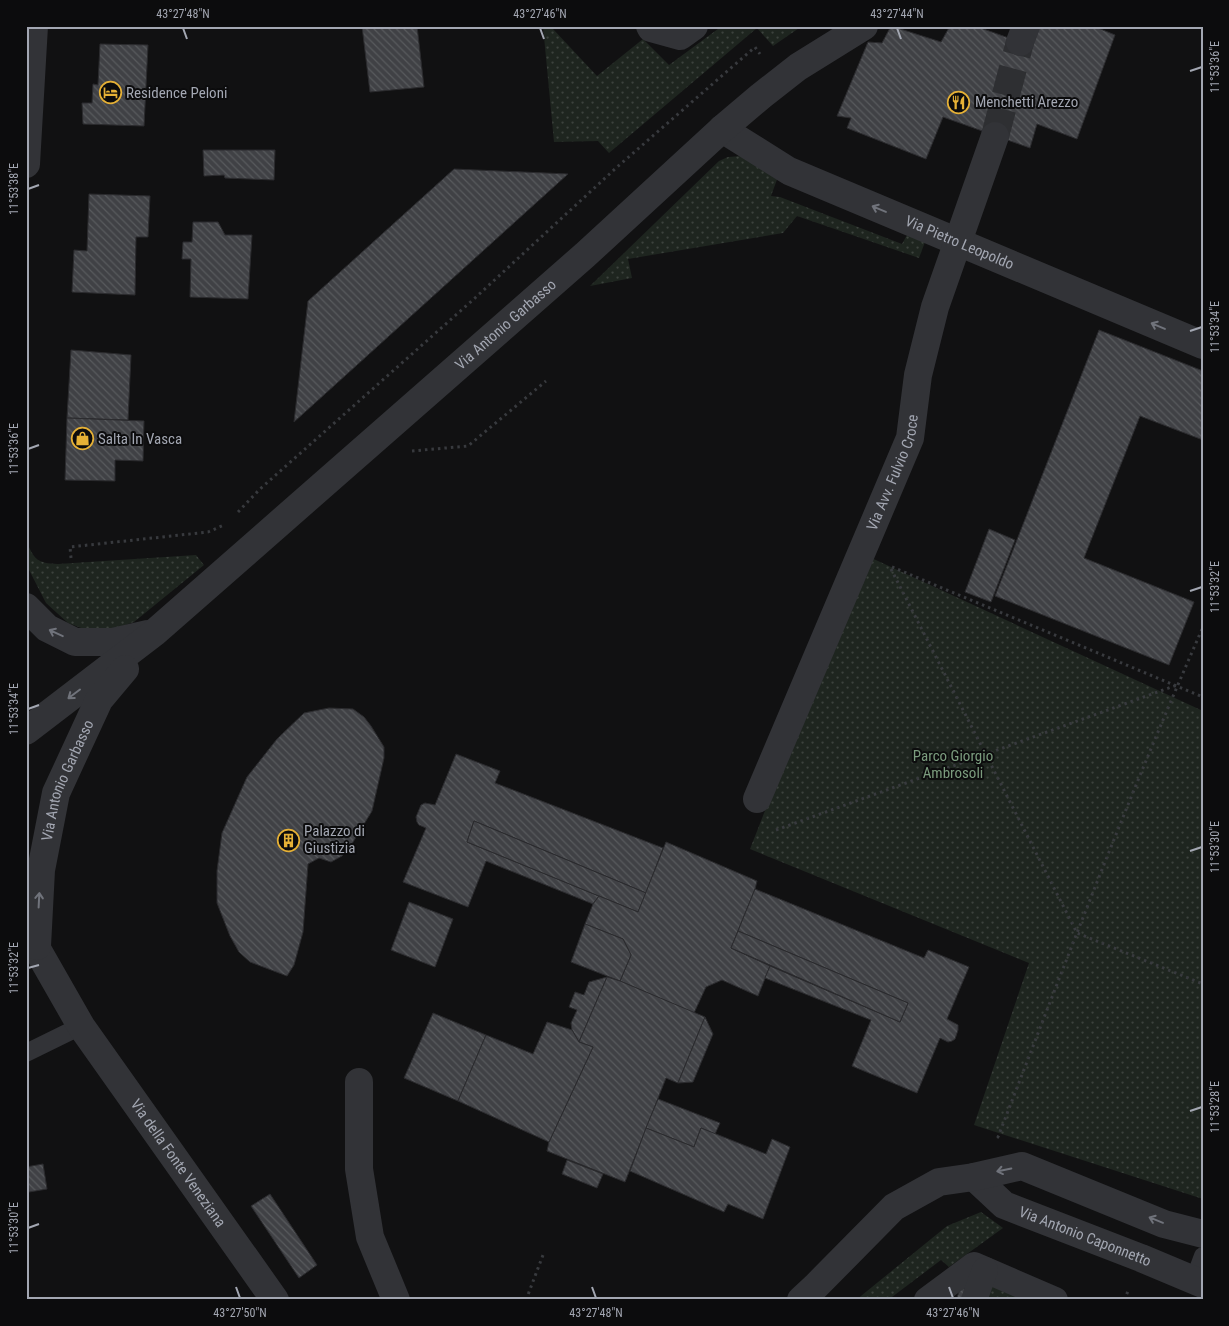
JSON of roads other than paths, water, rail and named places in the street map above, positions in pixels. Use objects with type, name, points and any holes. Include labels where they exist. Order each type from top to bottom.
[{"type":"street","points":[[26,164],[34,26]]},
{"type":"street","points":[[650,26],[651,28],[680,36],[694,26]]},
{"type":"street","name":"Via Antonio Garbasso","points":[[26,731],[154,633],[585,255],[722,129],[780,80],[864,26]]},
{"type":"street","name":"Via Pietro Leopoldo","points":[[722,129],[789,171],[1203,345]]},
{"type":"street","name":"Via Avv. Fulvio Croce","points":[[757,799],[910,438],[918,375],[935,307],[995,136]]},
{"type":"street","name":"Via Antonio Garbasso","points":[[26,607],[47,628],[75,642],[113,642],[154,633]]},
{"type":"street","name":"Via Antonio Garbasso","points":[[37,949],[41,870],[56,793],[100,700],[154,633]]},
{"type":"street","name":"Via della Fonte Veneziana","points":[[26,923],[37,949],[81,1026],[275,1300]]},
{"type":"street","points":[[359,1082],[359,1169],[370,1237],[396,1300]]},
{"type":"street","points":[[801,1300],[894,1207],[940,1182],[974,1177],[1022,1166],[1164,1224],[1203,1234]]},
{"type":"street","name":"Via Antonio Caponnetto","points":[[974,1177],[1004,1206],[1141,1258],[1200,1273]]},
{"type":"street","points":[[928,1300],[974,1265],[1055,1300]]},
{"type":"street","points":[[974,1300],[985,1270]]},
{"type":"lane","points":[[26,1053],[81,1026]]},
{"type":"tunnel","points":[[995,136],[1020,42]]},
{"type":"place","name":"Residence Peloni","points":[[110,93]]},
{"type":"place","name":"Menchetti Arezzo","points":[[959,102]]},
{"type":"place","name":"Salta In Vasca","points":[[82,439]]},
{"type":"place","name":"Palazzo di Giustizia","points":[[288,840]]},
{"type":"park label","name":"Parco Giorgio Ambrosoli","points":[[953,764]]}]
